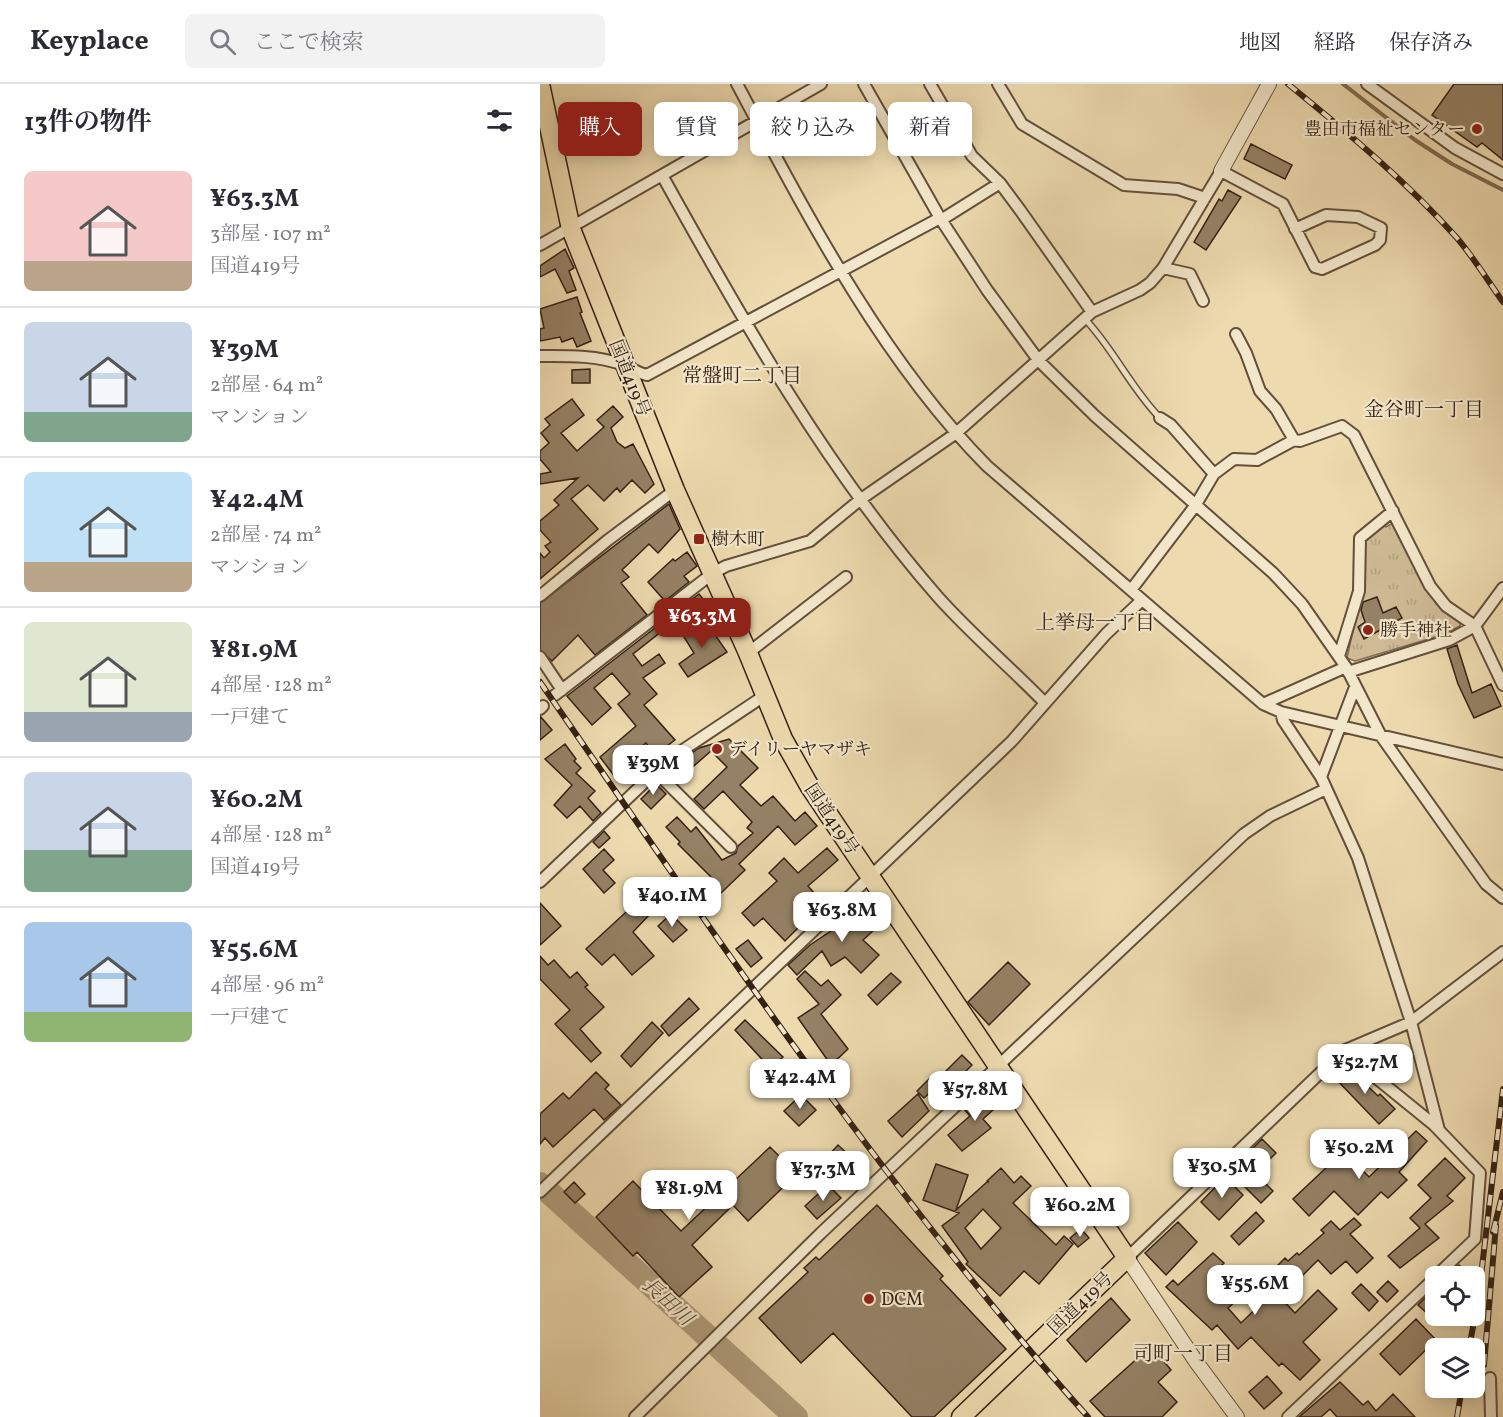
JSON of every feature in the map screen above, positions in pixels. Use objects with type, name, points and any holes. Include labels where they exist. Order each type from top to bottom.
[{"type":"highway","name":"国道419号","points":[[540,84],[571,229],[675,490],[748,653],[783,739],[810,787],[999,1064],[1127,1258],[961,1417]]},
{"type":"street","points":[[737,84],[750,108]]},
{"type":"street","points":[[790,102],[821,84]]},
{"type":"street","points":[[864,84],[940,219],[987,290],[1039,361],[1095,416],[1273,573],[1302,604],[1347,669],[1381,736],[1486,884],[1503,897]]},
{"type":"street","points":[[930,84],[972,156],[1000,183],[1088,315]]},
{"type":"street","points":[[998,84],[1022,124],[1124,185],[1178,189],[1205,198]]},
{"type":"street","points":[[1367,84],[1455,148],[1503,174]]},
{"type":"street","points":[[540,657],[559,693],[713,573],[726,566],[810,541],[861,499],[955,434],[1088,315],[1140,290],[1163,268],[1221,171],[1267,85]]},
{"type":"street","points":[[540,245],[663,177],[750,125]]},
{"type":"street","points":[[777,156],[842,270],[899,359],[955,434],[987,466],[1263,704],[1281,712],[1503,764]]},
{"type":"street","points":[[1221,171],[1283,204],[1295,229],[1315,267],[1322,269],[1375,245],[1380,240],[1381,228],[1376,223],[1358,217],[1326,215],[1295,229]]},
{"type":"street","points":[[663,177],[743,321],[829,455],[939,598],[1044,702]]},
{"type":"street","points":[[540,356],[586,357],[623,364],[634,372],[648,375],[743,321],[940,219],[1000,183]]},
{"type":"street","points":[[1163,268],[1190,274],[1203,301]]},
{"type":"street","points":[[1236,334],[1260,391],[1276,409],[1294,441]]},
{"type":"street","points":[[1160,418],[1171,425],[1214,474]]},
{"type":"street","points":[[1131,590],[1195,506],[1214,474],[1234,459],[1257,460],[1294,441],[1300,441],[1338,426],[1351,432],[1438,598],[1474,626],[1503,685]]},
{"type":"street","points":[[540,596],[608,540],[675,490]]},
{"type":"street","points":[[1339,656],[1359,591],[1360,538],[1393,511]]},
{"type":"street","points":[[748,653],[846,577]]},
{"type":"street","points":[[1263,704],[1347,669],[1449,640],[1474,626],[1503,588]]},
{"type":"street","points":[[540,1192],[1012,741],[1106,634],[1142,600]]},
{"type":"street","points":[[1322,777],[1355,687]]},
{"type":"street","points":[[540,882],[668,760],[764,696]]},
{"type":"street","points":[[1281,712],[1322,777],[1358,858],[1397,986],[1411,1022],[1439,1130]]},
{"type":"street","points":[[656,772],[731,847]]},
{"type":"street","points":[[635,1417],[821,1233],[1244,834],[1270,816],[1326,789]]},
{"type":"street","points":[[1233,1416],[1127,1258],[1343,1051],[1411,1022],[1503,952]]},
{"type":"street","points":[[1343,1051],[1439,1130],[1480,1173],[1475,1239],[1447,1266]]},
{"type":"street","points":[[1288,1417],[1425,1287]]},
{"type":"street","points":[[1490,1378],[1491,1417]]},
{"type":"lane","points":[[1088,315],[1141,398],[1160,418]]},
{"type":"green space","points":[[1393,523],[1436,604],[1460,623],[1460,626],[1442,635],[1355,661],[1347,658],[1361,596],[1361,541],[1382,525],[1386,527]]},
{"type":"building","name":"豊田市福祉センター","points":[[1454,84],[1503,84],[1503,160],[1482,143],[1477,147],[1432,115]]},
{"type":"building","points":[[1251,144],[1292,165],[1285,179],[1244,159]]},
{"type":"building","points":[[1228,190],[1241,197],[1206,250],[1194,242],[1219,199],[1222,201]]},
{"type":"building","points":[[565,249],[574,268],[569,271],[576,290],[567,293],[555,269],[540,277],[540,266]]},
{"type":"building","points":[[577,297],[582,312],[580,313],[591,341],[577,347],[573,338],[562,342],[560,337],[540,341],[540,329],[544,328],[540,309]]},
{"type":"building","points":[[590,369],[590,383],[572,383],[572,370]]},
{"type":"building","points":[[572,399],[584,415],[561,433],[577,451],[604,427],[597,420],[613,406],[623,417],[611,428],[617,442],[625,448],[633,444],[654,484],[645,493],[632,480],[620,492],[617,488],[604,501],[588,485],[571,499],[598,529],[540,579],[540,553],[544,558],[550,552],[545,546],[551,542],[540,530],[540,521],[559,505],[554,500],[578,478],[540,484],[540,474],[551,472],[540,459],[540,451],[549,443],[541,433],[550,425],[545,419]]},
{"type":"building","points":[[669,504],[680,529],[658,553],[649,544],[622,570],[629,577],[621,583],[647,615],[595,655],[578,635],[552,661],[540,650],[540,603]]},
{"type":"building","points":[[687,552],[697,566],[684,576],[689,582],[665,601],[648,582],[673,559],[675,561]]},
{"type":"building","points":[[699,594],[703,599],[633,654],[642,666],[659,654],[665,663],[643,678],[657,694],[644,705],[675,740],[655,755],[646,743],[620,763],[625,770],[615,777],[600,757],[636,726],[618,704],[630,694],[612,673],[594,688],[611,708],[592,725],[567,696]]},
{"type":"building","points":[[1377,597],[1383,613],[1396,607],[1402,618],[1364,639],[1358,627],[1365,622],[1361,610],[1363,602]]},
{"type":"building","points":[[706,622],[727,652],[688,677],[679,664],[694,653],[684,637]]},
{"type":"building","points":[[1457,645],[1472,693],[1491,684],[1501,706],[1474,718],[1458,684],[1447,649]]},
{"type":"building","points":[[540,716],[552,730],[540,740]]},
{"type":"building","points":[[729,739],[758,768],[740,785],[761,806],[773,796],[795,821],[805,812],[817,826],[795,845],[778,826],[739,864],[745,870],[721,893],[711,881],[713,879],[678,844],[680,842],[666,827],[677,817],[691,832],[696,827],[722,860],[736,853],[738,846],[753,833],[747,828],[752,822],[723,791],[704,809],[694,799],[727,767],[711,751],[688,771],[680,761],[699,748]]},
{"type":"building","points":[[565,744],[576,759],[574,761],[581,768],[576,773],[595,791],[588,798],[601,813],[593,821],[580,806],[567,818],[554,805],[572,785],[545,759]]},
{"type":"building","points":[[656,784],[666,794],[651,809],[641,799]]},
{"type":"building","points":[[604,831],[610,838],[599,848],[593,842]]},
{"type":"building","points":[[827,848],[838,860],[808,886],[823,903],[785,941],[763,918],[754,926],[742,913],[777,881],[769,873],[784,858],[798,873]]},
{"type":"building","points":[[604,849],[614,860],[603,870],[615,883],[604,893],[583,869]]},
{"type":"building","points":[[857,899],[866,909],[860,914],[875,929],[863,940],[879,955],[861,973],[845,957],[831,966],[822,951],[797,975],[788,965],[810,945],[847,920],[842,914]]},
{"type":"building","points":[[637,902],[650,914],[633,932],[654,956],[632,975],[614,954],[602,965],[586,949]]},
{"type":"building","points":[[540,903],[561,926],[540,945]]},
{"type":"building","points":[[671,914],[687,930],[673,942],[658,926]]},
{"type":"building","points":[[748,940],[762,958],[751,967],[736,949]]},
{"type":"building","points":[[540,956],[548,965],[554,960],[570,978],[577,972],[588,985],[585,987],[604,1007],[580,1029],[601,1053],[591,1062],[555,1024],[570,1010],[540,979]]},
{"type":"building","points":[[1008,962],[1030,984],[989,1025],[968,1002]]},
{"type":"building","points":[[805,971],[821,986],[828,980],[841,995],[821,1014],[848,1049],[831,1065],[798,1018],[819,1004],[797,979]]},
{"type":"building","points":[[891,973],[901,982],[877,1005],[868,995]]},
{"type":"building","points":[[689,998],[699,1009],[669,1036],[661,1026]]},
{"type":"building","points":[[745,1020],[783,1057],[771,1069],[735,1030]]},
{"type":"building","points":[[652,1022],[663,1033],[631,1067],[621,1056]]},
{"type":"building","points":[[962,1055],[972,1065],[955,1082],[945,1072]]},
{"type":"building","points":[[1346,1065],[1395,1109],[1379,1124],[1334,1077]]},
{"type":"building","points":[[596,1072],[609,1085],[605,1089],[621,1105],[604,1120],[594,1109],[553,1147],[545,1138],[540,1144],[540,1114],[563,1093],[569,1099]]},
{"type":"building","points":[[930,1078],[937,1086],[924,1098],[917,1091]]},
{"type":"building","points":[[995,1091],[1004,1100],[983,1119],[991,1128],[962,1151],[948,1135],[970,1116],[964,1109],[972,1101],[978,1108]]},
{"type":"building","points":[[918,1094],[929,1111],[902,1137],[888,1121]]},
{"type":"building","points":[[801,1095],[816,1110],[799,1126],[784,1111]]},
{"type":"building","points":[[1416,1131],[1427,1141],[1399,1172],[1407,1180],[1388,1198],[1381,1192],[1358,1215],[1334,1191],[1309,1216],[1293,1199],[1344,1151],[1369,1177]]},
{"type":"building","points":[[1262,1139],[1276,1153],[1263,1166],[1249,1152]]},
{"type":"building","points":[[838,1145],[850,1156],[839,1168],[827,1157]]},
{"type":"building","points":[[770,1147],[797,1174],[748,1221],[733,1205],[692,1245],[712,1267],[679,1297],[637,1252],[633,1256],[596,1217],[633,1181],[681,1231]]},
{"type":"building","points":[[1445,1158],[1465,1178],[1447,1196],[1453,1201],[1425,1224],[1439,1238],[1400,1268],[1388,1256],[1420,1228],[1410,1218],[1431,1198],[1418,1185]]},
{"type":"building","points":[[936,1164],[968,1175],[956,1210],[989,1182],[987,1181],[1001,1168],[1014,1183],[1021,1176],[1031,1186],[1013,1203],[1056,1245],[1064,1236],[1073,1244],[1039,1284],[1024,1271],[1000,1296],[966,1264],[968,1262],[942,1226],[959,1213],[923,1200]],"holes":[[[983,1209],[1001,1228],[981,1249],[965,1228]]]},
{"type":"building","points":[[1257,1175],[1273,1191],[1261,1203],[1245,1187]]},
{"type":"building","points":[[1225,1177],[1243,1195],[1219,1220],[1201,1202]]},
{"type":"building","points":[[574,1182],[585,1194],[575,1203],[564,1192]]},
{"type":"building","points":[[828,1185],[841,1198],[817,1219],[805,1206]]},
{"type":"building","name":"DCM","points":[[877,1205],[943,1276],[940,1279],[1006,1349],[934,1417],[912,1417],[833,1333],[801,1363],[759,1318],[808,1272],[804,1268],[816,1257],[819,1260]]},
{"type":"building","points":[[1256,1212],[1264,1221],[1239,1245],[1231,1236]]},
{"type":"building","points":[[1354,1218],[1361,1225],[1350,1234],[1373,1258],[1357,1273],[1346,1261],[1331,1274],[1318,1260],[1288,1290],[1271,1272],[1285,1258],[1288,1261],[1297,1253],[1299,1255],[1324,1233],[1321,1230],[1331,1221],[1340,1230]]},
{"type":"building","points":[[1178,1222],[1197,1242],[1166,1275],[1145,1253]]},
{"type":"building","points":[[1081,1229],[1089,1238],[1078,1247],[1070,1238]]},
{"type":"building","points":[[1213,1253],[1224,1263],[1221,1266],[1247,1291],[1228,1308],[1241,1323],[1274,1291],[1295,1313],[1318,1290],[1337,1309],[1303,1342],[1320,1360],[1300,1380],[1282,1363],[1279,1366],[1251,1337],[1238,1349],[1217,1325],[1212,1330],[1166,1287],[1173,1280],[1178,1285]]},
{"type":"building","points":[[1388,1281],[1398,1291],[1387,1302],[1377,1292]]},
{"type":"building","points":[[1361,1284],[1378,1301],[1369,1311],[1352,1293]]},
{"type":"building","points":[[1111,1298],[1130,1320],[1086,1362],[1067,1340]]},
{"type":"building","points":[[1425,1298],[1425,1311],[1418,1305]]},
{"type":"building","points":[[1416,1319],[1434,1338],[1425,1338],[1425,1351],[1400,1375],[1380,1354]]},
{"type":"building","points":[[1151,1346],[1171,1370],[1158,1382],[1177,1402],[1162,1417],[1105,1417],[1090,1401]]},
{"type":"building","points":[[1267,1376],[1282,1393],[1264,1409],[1249,1392]]},
{"type":"building","points":[[1340,1382],[1363,1405],[1368,1401],[1376,1411],[1393,1394],[1415,1417],[1337,1417],[1330,1409],[1321,1417],[1299,1417]]},
{"type":"waterway","points":[[1343,84],[1415,140],[1452,164],[1503,190]]},
{"type":"waterway","name":"長田川","points":[[540,1184],[796,1417]]},
{"type":"railway","points":[[1288,84],[1376,158],[1438,217],[1457,238],[1503,302]]},
{"type":"railway","points":[[540,682],[736,965],[871,1150],[1013,1330],[1088,1417]]},
{"type":"railway","points":[[1482,1266],[1503,1089]]},
{"type":"railway","points":[[1493,1232],[1503,1192]]},
{"type":"railway","points":[[1485,1353],[1496,1225]]},
{"type":"railway","points":[[1471,1338],[1473,1326]]},
{"type":"railway","points":[[1457,1417],[1460,1398]]},
{"type":"place","name":"豊田市福祉センター","points":[[1477,129]]},
{"type":"place","name":"樹木町","points":[[699,539]]},
{"type":"place","name":"勝手神社","points":[[1368,630]]},
{"type":"place","name":"デイリーヤマザキ","points":[[717,749]]},
{"type":"place","name":"DCM","points":[[869,1299]]},
{"type":"district","name":"常盤町二丁目","points":[[742,375]]},
{"type":"district","name":"金谷町一丁目","points":[[1424,409]]},
{"type":"district","name":"上挙母一丁目","points":[[1095,622]]},
{"type":"district","name":"司町一丁目","points":[[1183,1353]]}]
